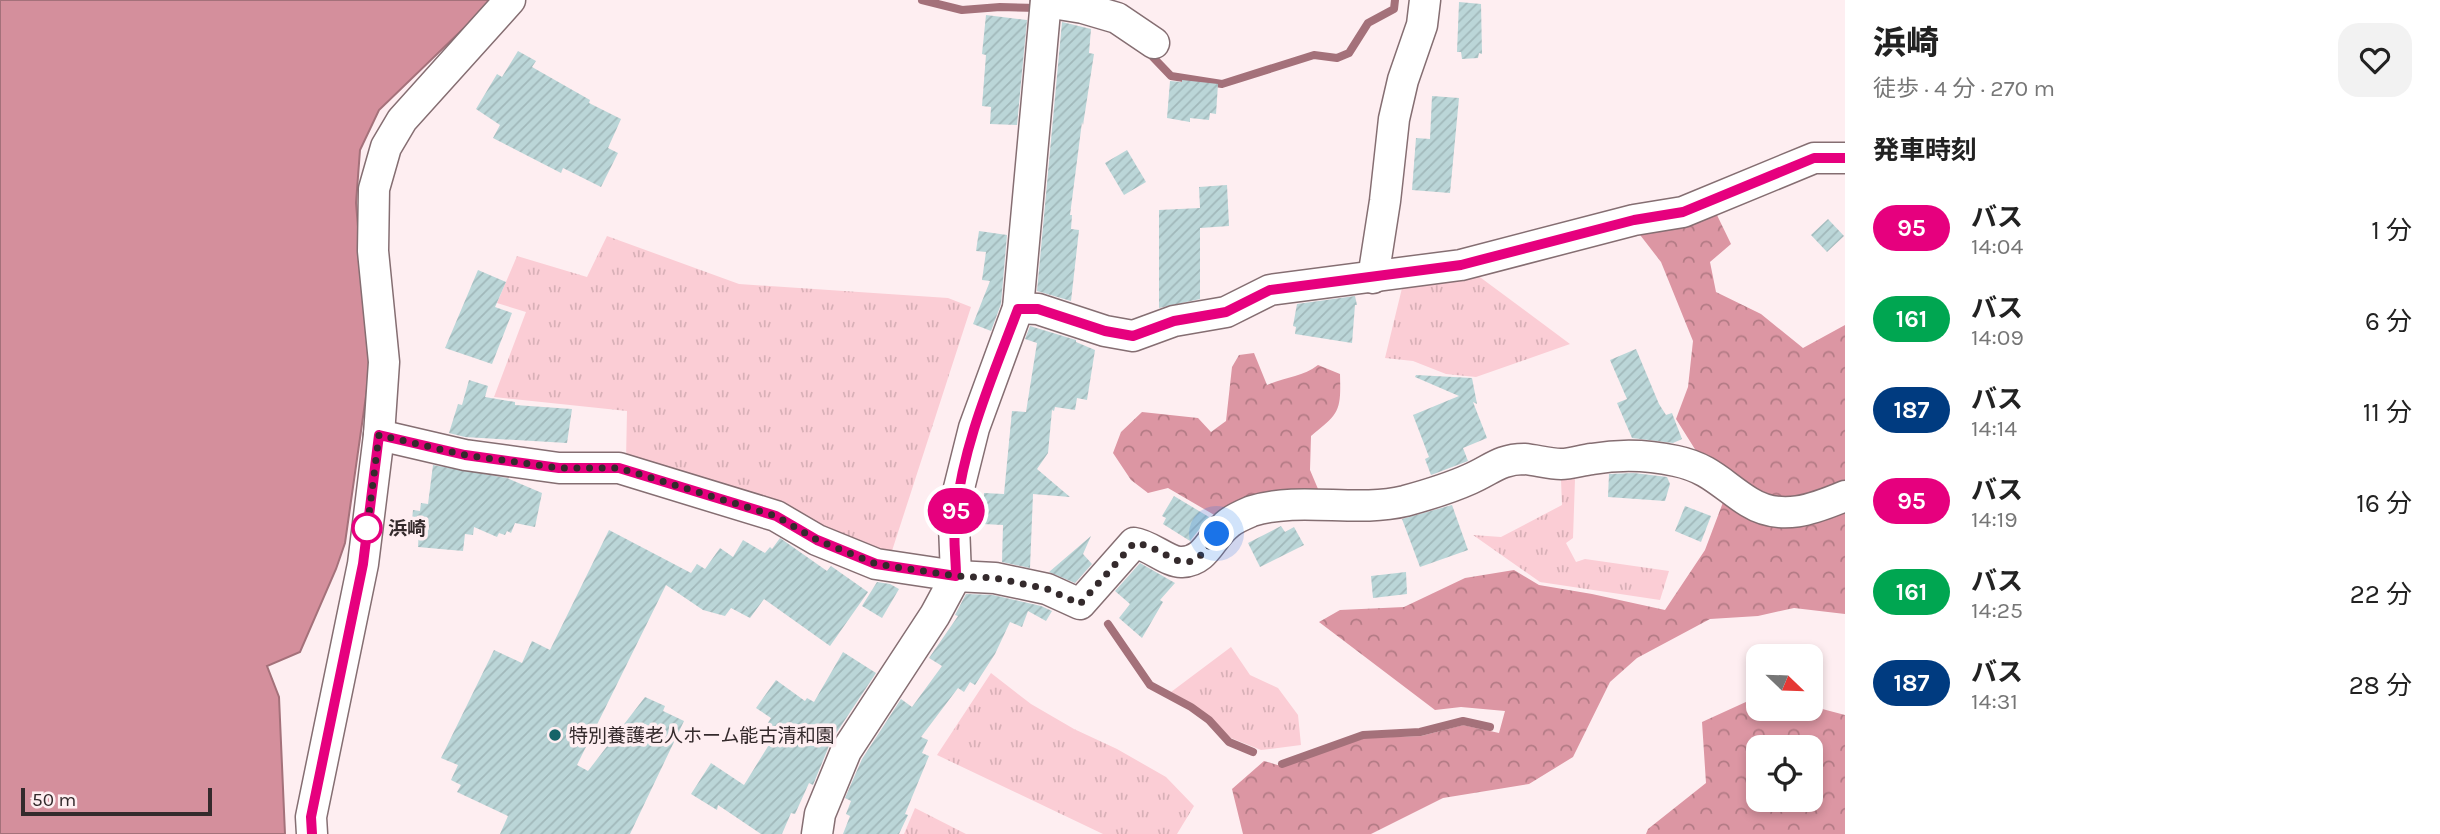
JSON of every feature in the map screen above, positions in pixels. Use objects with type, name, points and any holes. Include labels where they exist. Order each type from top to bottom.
[{"type":"street","points":[[312,834],[311,817],[363,564],[379,435],[384,362],[373,251],[374,189],[387,147],[402,120],[510,0]]},
{"type":"street","points":[[1373,278],[1394,119],[1403,80],[1422,25],[1425,0]]},
{"type":"street","points":[[817,834],[820,814],[846,751],[935,615],[956,576],[954,525],[959,488],[974,428],[1018,309],[1046,1],[1117,18],[1154,43]]},
{"type":"street","points":[[1018,309],[1038,309],[1105,331],[1133,336],[1174,321],[1226,312],[1270,290],[1461,265],[1634,220],[1683,212],[1814,158],[1845,158]]},
{"type":"street","points":[[379,435],[465,455],[559,468],[619,468],[776,516],[817,540],[876,564],[956,576],[995,578],[1047,589],[1080,604],[1134,543],[1145,545],[1179,563],[1196,559],[1230,522],[1253,511],[1291,506],[1389,504],[1473,478],[1503,461],[1524,459],[1560,464],[1593,458],[1640,455],[1678,461],[1709,472],[1749,502],[1768,511],[1790,513],[1815,509],[1845,496]]},
{"type":"green space","points":[[1716,213],[1731,244],[1710,262],[1716,292],[1761,314],[1803,348],[1845,325],[1845,614],[1794,608],[1758,616],[1710,619],[1637,658],[1610,682],[1573,757],[1529,784],[1443,798],[1371,834],[1243,834],[1232,789],[1264,761],[1281,766],[1365,738],[1421,736],[1463,725],[1499,733],[1505,711],[1461,707],[1435,710],[1319,622],[1340,610],[1404,607],[1465,578],[1514,570],[1539,585],[1665,610],[1705,550],[1725,497],[1676,419],[1688,387],[1693,341],[1661,262],[1637,231],[1684,227]]},
{"type":"green space","points":[[607,236],[739,284],[948,298],[971,307],[890,557],[626,460],[627,411],[494,397],[526,312],[497,303],[517,256],[587,277]]},
{"type":"green space","points":[[1469,269],[1570,344],[1476,377],[1446,374],[1413,361],[1385,358],[1403,284]]},
{"type":"green space","points":[[1254,353],[1267,385],[1306,372],[1318,365],[1340,374],[1337,410],[1328,422],[1311,436],[1310,470],[1321,496],[1279,492],[1241,499],[1216,516],[1168,488],[1148,493],[1131,480],[1113,453],[1121,432],[1142,412],[1198,418],[1211,432],[1226,421],[1232,367],[1239,355]]},
{"type":"green space","points":[[1575,479],[1573,538],[1566,543],[1576,562],[1585,559],[1669,571],[1660,600],[1540,582],[1473,535],[1501,537],[1562,505],[1561,480]]},
{"type":"green space","points":[[1231,647],[1250,675],[1278,688],[1298,715],[1301,745],[1261,750],[1231,738],[1193,704],[1171,692]]},
{"type":"green space","points":[[991,673],[1031,704],[1166,777],[1194,806],[1177,834],[1103,834],[937,755]]},
{"type":"green space","points":[[1746,702],[1746,721],[1824,721],[1824,709],[1845,715],[1845,834],[1646,834],[1648,829],[1706,783],[1702,722]]},
{"type":"green space","points":[[915,808],[966,834],[904,834]]},
{"type":"shaded area","points":[[0,0],[493,0],[379,110],[360,150],[356,203],[370,368],[345,543],[300,652],[267,666],[279,697],[285,834],[0,834]]},
{"type":"building","points":[[1459,2],[1481,4],[1482,54],[1479,53],[1478,58],[1462,59],[1461,52],[1457,52]]},
{"type":"building","points":[[986,15],[1027,20],[1017,125],[990,124],[991,107],[982,106],[986,55],[982,54]]},
{"type":"building","points":[[1062,22],[1091,29],[1089,53],[1094,54],[1070,215],[1071,229],[1079,230],[1071,301],[1037,291]]},
{"type":"building","points":[[518,51],[536,61],[532,67],[590,100],[589,103],[621,119],[608,148],[618,153],[601,187],[563,168],[561,173],[493,138],[500,125],[476,109],[497,74],[502,77]]},
{"type":"building","points":[[1170,81],[1218,84],[1216,114],[1210,113],[1209,120],[1190,118],[1190,122],[1167,118]]},
{"type":"building","points":[[1432,96],[1459,98],[1450,193],[1412,190],[1416,138],[1430,139]]},
{"type":"building","points":[[1127,150],[1146,182],[1124,195],[1105,163]]},
{"type":"building","points":[[1227,185],[1229,226],[1200,228],[1200,299],[1159,308],[1159,210],[1200,208],[1199,187]]},
{"type":"building","points":[[1828,219],[1844,236],[1827,252],[1811,235]]},
{"type":"building","points":[[979,231],[1007,235],[1001,304],[991,331],[973,324],[990,281],[982,280],[986,252],[976,251]]},
{"type":"building","points":[[478,270],[506,282],[495,307],[512,313],[492,364],[445,348]]},
{"type":"building","points":[[1355,296],[1357,305],[1352,343],[1295,334],[1296,327],[1293,326],[1297,304]]},
{"type":"building","points":[[1030,326],[1076,340],[1095,350],[1087,400],[1077,398],[1075,410],[1055,407],[1054,411],[1052,410],[1048,453],[1037,469],[1070,497],[1033,494],[1030,568],[1002,562],[1003,525],[983,524],[984,493],[1004,494],[1012,411],[1026,412],[1037,343],[1025,339]]},
{"type":"building","points":[[1636,349],[1659,404],[1666,415],[1672,413],[1682,439],[1673,443],[1632,438],[1617,403],[1627,399],[1610,360]]},
{"type":"building","points":[[1415,377],[1472,378],[1477,404],[1473,402],[1487,438],[1463,448],[1468,461],[1431,475],[1425,459],[1429,457],[1413,415],[1459,396]]},
{"type":"building","points":[[469,380],[488,386],[485,397],[515,402],[515,405],[572,409],[567,443],[465,437],[449,433],[458,404],[462,405]]},
{"type":"building","points":[[433,465],[507,478],[542,493],[535,527],[515,523],[511,533],[499,533],[497,537],[474,527],[473,535],[465,534],[463,551],[418,547],[419,530],[411,530],[413,510],[420,511],[421,503],[428,504]]},
{"type":"building","points":[[1634,473],[1667,477],[1670,484],[1665,501],[1608,497],[1609,474]]},
{"type":"building","points":[[1174,496],[1209,517],[1190,541],[1163,524],[1166,518],[1162,516]]},
{"type":"building","points":[[1452,505],[1468,550],[1420,567],[1402,519]]},
{"type":"building","points":[[1685,506],[1711,516],[1701,542],[1675,531]]},
{"type":"building","points":[[1281,526],[1285,532],[1294,527],[1304,545],[1260,567],[1248,543]]},
{"type":"building","points":[[609,530],[691,573],[697,564],[705,569],[720,548],[733,557],[743,540],[765,553],[770,547],[772,549],[780,538],[827,571],[831,566],[868,592],[830,646],[764,599],[750,618],[731,608],[725,616],[703,610],[666,585],[577,765],[588,771],[645,697],[665,706],[663,711],[684,721],[630,834],[500,834],[508,816],[457,792],[461,785],[451,780],[458,765],[441,758],[494,650],[522,663],[532,641],[550,650]]},
{"type":"building","points":[[1091,536],[1083,554],[1092,564],[1075,583],[1049,572]]},
{"type":"building","points":[[1140,563],[1175,583],[1160,600],[1163,602],[1142,638],[1119,618],[1130,604],[1115,591]]},
{"type":"building","points":[[1406,572],[1407,594],[1373,598],[1371,576]]},
{"type":"building","points":[[877,582],[899,589],[882,618],[862,606]]},
{"type":"building","points":[[966,594],[993,595],[1052,611],[1046,621],[1028,611],[1022,627],[1010,622],[995,654],[975,685],[970,682],[964,692],[958,688],[921,737],[928,740],[922,753],[929,756],[899,834],[843,834],[850,816],[846,814],[851,801],[845,798],[862,759],[901,699],[912,707],[942,666],[929,658],[958,616],[955,615]]},
{"type":"building","points":[[843,652],[876,673],[831,741],[813,785],[809,783],[795,814],[791,813],[782,834],[761,834],[718,805],[717,810],[691,794],[711,763],[744,785],[770,743],[762,738],[765,734],[762,732],[771,718],[756,708],[776,680],[805,701],[807,698],[814,702]]},
{"type":"waterway","points":[[922,0],[962,10],[1038,8]]},
{"type":"waterway","points":[[1148,52],[1171,76],[1222,84],[1314,55],[1337,58],[1349,53],[1368,23],[1394,9],[1395,0]]},
{"type":"waterway","points":[[1108,624],[1150,685],[1191,707],[1209,720],[1229,742],[1253,752]]},
{"type":"waterway","points":[[1282,764],[1363,735],[1420,732],[1463,721],[1490,727]]},
{"type":"bus line","name":"95","points":[[312,834],[311,817],[363,564],[379,435],[465,455],[559,468],[619,468],[776,516],[817,540],[876,564],[956,576],[954,525],[959,488],[974,428],[1018,309],[1038,309],[1105,331],[1133,336],[1174,321],[1226,312],[1270,290],[1461,265],[1634,220],[1683,212],[1814,158],[1845,158]]},
{"type":"place","name":"浜崎","points":[[367,528]]},
{"type":"place","name":"特別養護老人ホーム能古清和園","points":[[555,735]]},
{"type":"route","points":[[367,528],[366,538],[379,435],[465,455],[559,468],[619,468],[776,516],[817,540],[876,564],[956,576],[995,578],[1047,589],[1080,604],[1134,543],[1145,545],[1179,563],[1196,559],[1208,549],[1217,534]]}]
